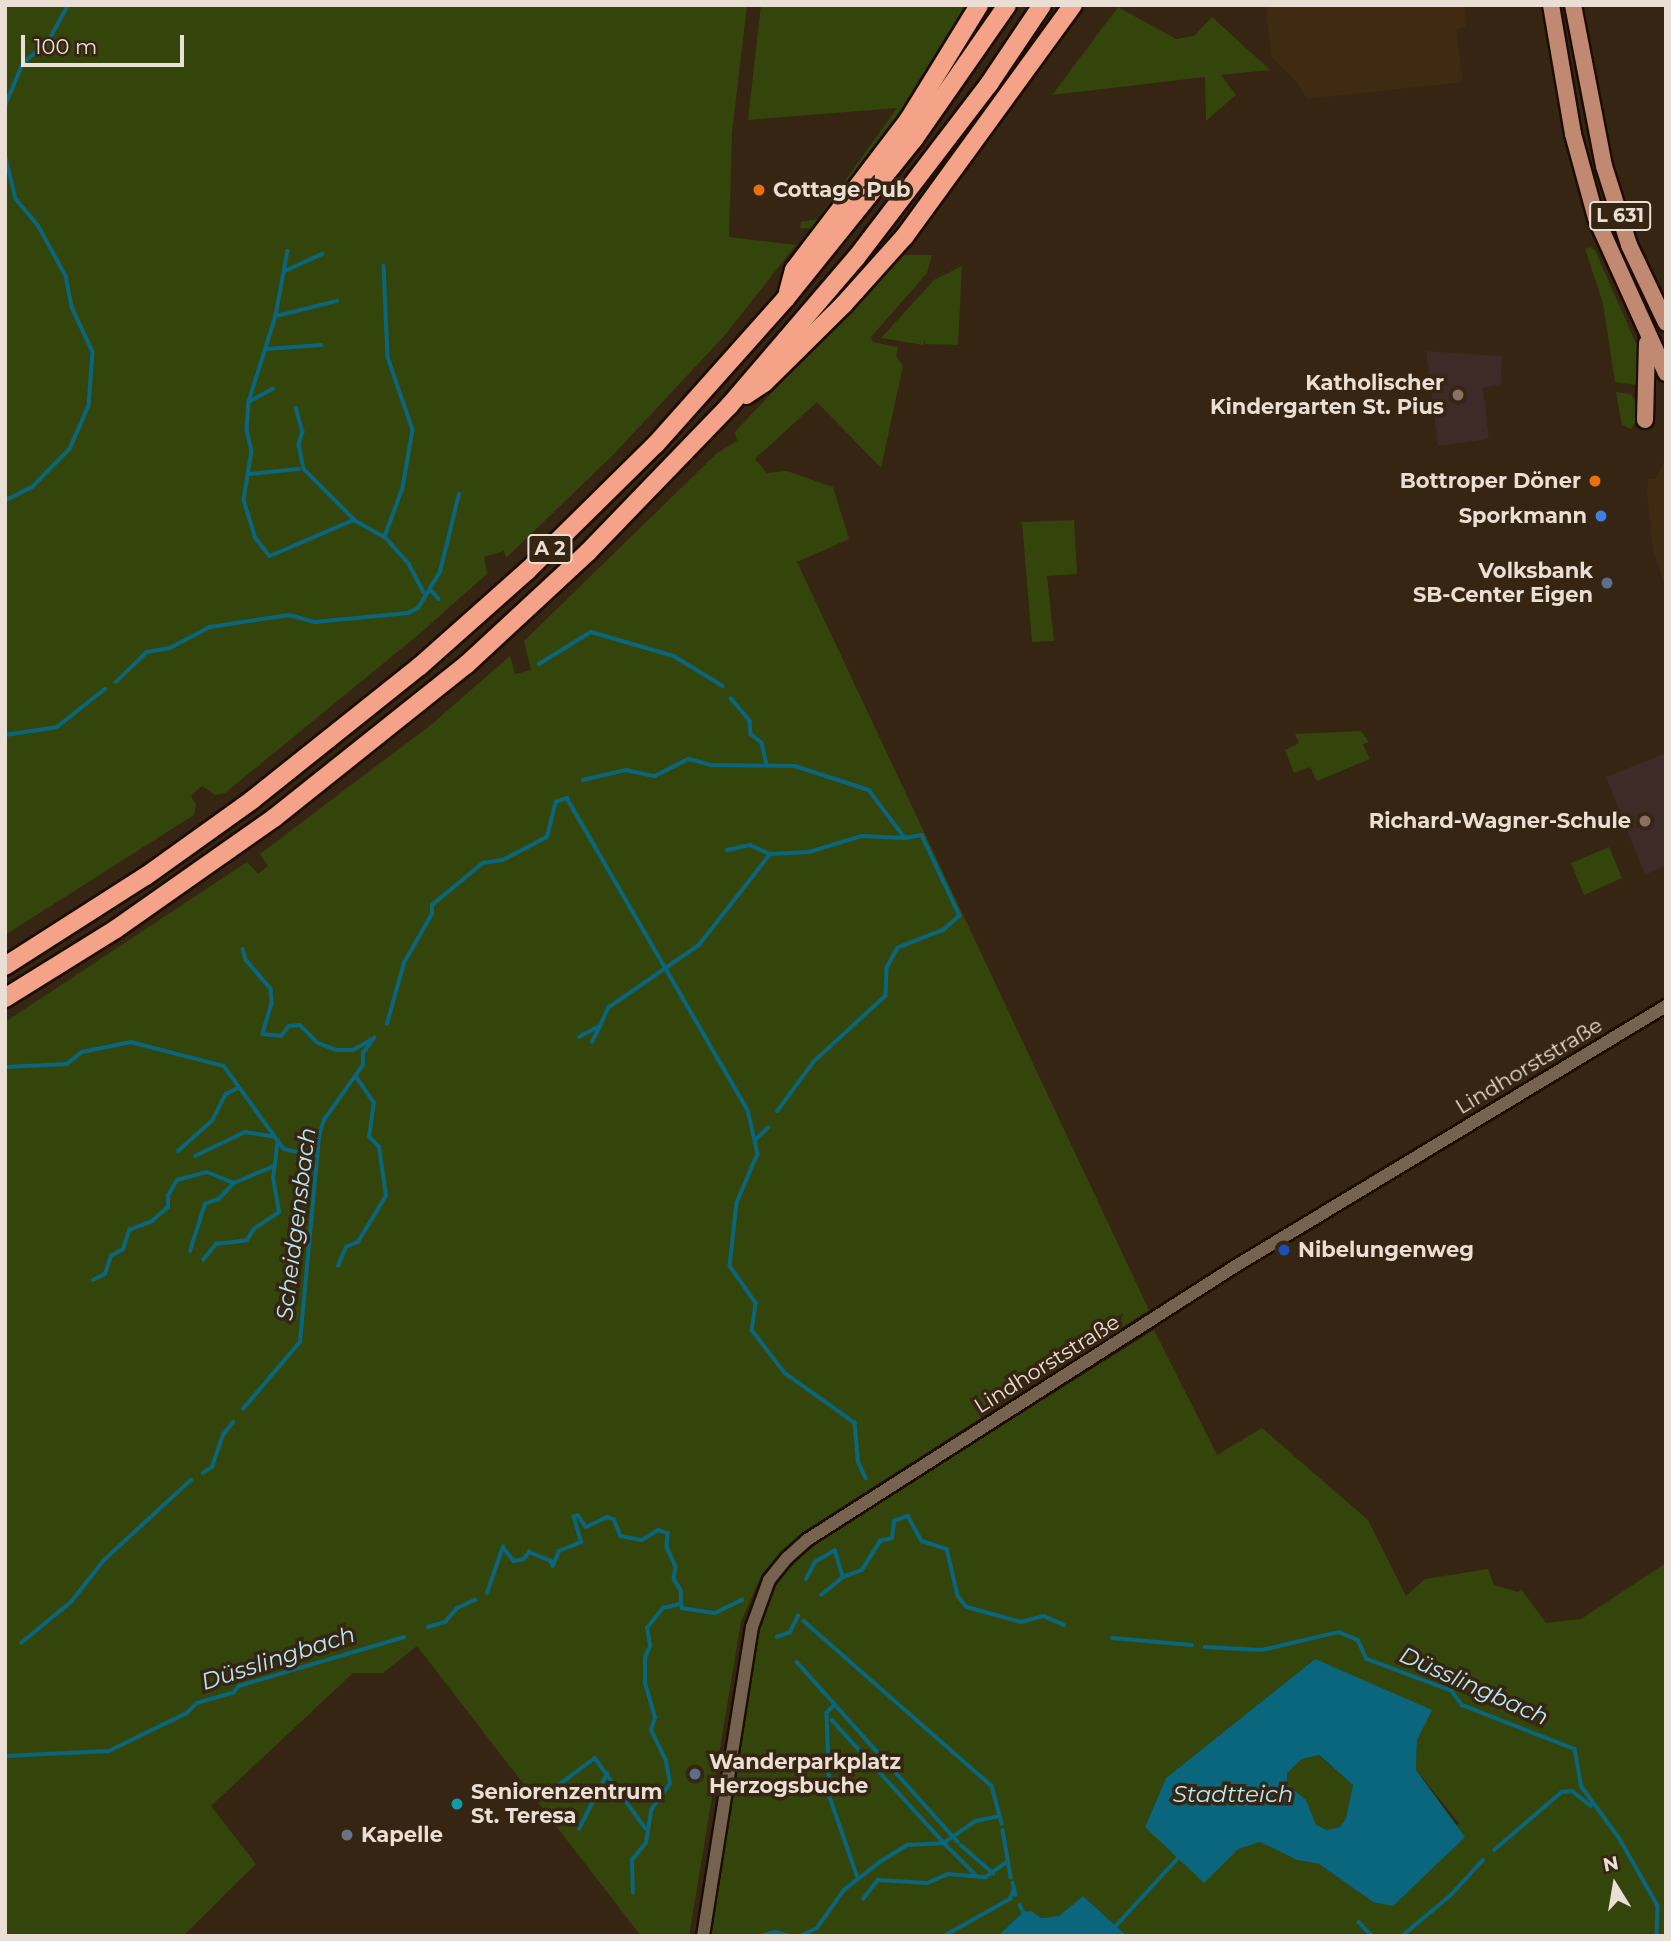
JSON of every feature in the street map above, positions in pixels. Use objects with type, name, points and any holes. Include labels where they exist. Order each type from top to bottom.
[{"type":"highway","points":[[786,298],[794,270],[909,119],[979,5]]},
{"type":"highway","name":"A 2","points":[[5,966],[146,876],[252,800],[420,666],[527,571],[656,444],[786,298],[915,139],[1007,5]]},
{"type":"highway","name":"A 2","points":[[5,998],[188,880],[416,706],[588,552],[729,406],[905,197],[1042,5]]},
{"type":"highway","points":[[729,406],[764,383],[896,246],[1052,38],[1073,5]]},
{"type":"highway","points":[[1052,38],[1088,5]]},
{"type":"main road","name":"L 631","points":[[1551,5],[1573,134],[1596,218],[1646,337],[1666,373]]},
{"type":"main road","name":"L 631","points":[[1573,5],[1604,166],[1629,245],[1666,323]]},
{"type":"main road","points":[[1645,420],[1646,337]]},
{"type":"street","name":"Lindhorststraße","points":[[703,1936],[752,1627],[769,1580],[788,1558],[807,1540],[1234,1267],[1666,1006]]},
{"type":"shaded area","points":[[1266,5],[1464,5],[1466,27],[1456,29],[1463,82],[1307,99],[1296,81],[1271,57]]},
{"type":"shaded area","name":"Katholischer Kindergarten St. Pius","points":[[1426,351],[1502,356],[1501,384],[1483,388],[1489,439],[1438,446]]},
{"type":"shaded area","points":[[1666,458],[1666,590],[1653,549],[1647,493],[1648,479],[1655,479]]},
{"type":"shaded area","name":"Richard-Wagner-Schule","points":[[1666,753],[1666,865],[1645,875],[1606,777]]},
{"type":"green space","points":[[5,5],[747,5],[732,133],[729,237],[796,245],[725,335],[613,455],[506,558],[504,551],[484,557],[487,574],[418,635],[225,793],[215,795],[202,786],[191,796],[196,805],[194,815],[5,935]]},
{"type":"green space","points":[[761,5],[970,5],[886,141],[822,229],[800,228],[801,222],[818,219],[897,108],[748,120]]},
{"type":"green space","points":[[1118,7],[1176,39],[1194,36],[1212,17],[1270,70],[1221,75],[1236,95],[1206,121],[1205,77],[1052,95]]},
{"type":"green space","points":[[1590,247],[1595,250],[1638,348],[1644,386],[1615,382],[1603,303],[1585,249]]},
{"type":"green space","points":[[901,255],[932,255],[927,273],[871,337],[873,342],[898,347],[896,356],[903,366],[881,468],[817,402],[755,459],[767,473],[787,471],[833,487],[849,539],[797,562],[1149,1310],[803,1532],[762,1574],[741,1622],[689,1936],[641,1936],[417,1646],[383,1673],[353,1673],[211,1806],[256,1864],[183,1936],[5,1936],[5,1022],[247,862],[258,874],[268,866],[260,854],[432,724],[510,656],[515,674],[531,670],[524,641],[717,453],[737,441],[735,432]]},
{"type":"green space","points":[[962,266],[958,345],[925,344],[924,338],[924,345],[881,338],[934,280]]},
{"type":"green space","points":[[1616,392],[1631,394],[1635,401],[1638,418],[1631,429],[1622,425]]},
{"type":"green space","points":[[1074,520],[1077,574],[1047,576],[1054,641],[1032,642],[1022,522]]},
{"type":"green space","points":[[1361,731],[1369,742],[1363,744],[1370,759],[1317,781],[1310,767],[1294,773],[1285,750],[1299,743],[1295,734]]},
{"type":"green space","points":[[1609,847],[1622,878],[1584,895],[1571,863]]},
{"type":"green space","points":[[1154,1330],[1217,1455],[1262,1428],[1368,1520],[1406,1596],[1425,1579],[1488,1569],[1494,1585],[1518,1592],[1521,1589],[1546,1623],[1581,1619],[1666,1563],[1666,1936],[1127,1936],[1083,1896],[1060,1916],[1040,1918],[1023,1912],[998,1936],[711,1936],[759,1628],[774,1582],[810,1546]],"holes":[[[1315,1659],[1417,1740],[1416,1770],[1459,1823],[1373,1902],[1319,1864],[1297,1860],[1260,1842],[1238,1849],[1145,1827],[1166,1778]]]},
{"type":"green space","points":[[1318,1755],[1353,1785],[1346,1818],[1340,1827],[1327,1830],[1316,1826],[1306,1800],[1287,1784],[1287,1773],[1302,1759]]},
{"type":"water","name":"Stadtteich","points":[[1315,1659],[1432,1710],[1417,1740],[1416,1770],[1465,1837],[1393,1906],[1373,1902],[1319,1864],[1297,1860],[1260,1842],[1238,1849],[1204,1883],[1145,1827],[1166,1778]],"holes":[[[1319,1755],[1353,1785],[1346,1818],[1340,1827],[1327,1830],[1316,1825],[1306,1800],[1287,1784],[1287,1773],[1302,1759]]]},
{"type":"water","points":[[1083,1896],[1127,1936],[998,1936],[1023,1912],[1031,1911],[1041,1918],[1059,1916]]},
{"type":"waterway","points":[[5,106],[23,63],[48,42],[68,5]]},
{"type":"waterway","points":[[5,154],[16,199],[38,225],[66,276],[72,307],[93,352],[89,406],[70,449],[33,487],[5,501]]},
{"type":"waterway","points":[[288,251],[276,316],[249,402],[247,430],[252,451],[244,500],[255,537],[270,556],[354,520],[385,537],[409,564],[424,592]]},
{"type":"waterway","points":[[285,271],[322,254]]},
{"type":"waterway","points":[[384,266],[388,357],[413,430],[403,488],[385,537]]},
{"type":"waterway","points":[[276,316],[337,301]]},
{"type":"waterway","points":[[266,349],[321,345]]},
{"type":"waterway","points":[[250,401],[273,389]]},
{"type":"waterway","points":[[296,408],[303,432],[299,444],[304,469],[354,519]]},
{"type":"waterway","points":[[249,474],[299,469]]},
{"type":"waterway","points":[[430,588],[440,572],[459,494]]},
{"type":"waterway","points":[[116,682],[147,652],[170,648],[210,627],[289,615],[315,622],[408,613],[418,608],[430,589],[439,599]]},
{"type":"waterway","points":[[539,664],[591,632],[674,656],[723,686]]},
{"type":"waterway","points":[[5,735],[57,727],[105,689]]},
{"type":"waterway","points":[[731,698],[750,721],[751,734],[762,743],[767,765]]},
{"type":"waterway","name":"Scheidgensbach","points":[[583,780],[626,770],[655,776],[689,759],[712,765],[795,766],[869,790],[905,838],[922,835],[960,916],[944,930],[898,948],[887,968],[886,996],[814,1062],[778,1111]]},
{"type":"waterway","points":[[387,1024],[404,963],[432,914],[432,905],[483,863],[503,860],[547,837],[556,802],[567,798],[748,1110],[758,1154],[737,1203],[730,1266],[756,1303],[752,1330],[785,1373],[855,1423],[858,1461],[866,1478]]},
{"type":"waterway","points":[[579,1037],[600,1026],[608,1008],[699,945],[770,854],[809,852],[862,836],[904,838]]},
{"type":"waterway","points":[[727,850],[750,845],[770,854]]},
{"type":"waterway","points":[[243,949],[246,960],[271,989],[272,1004],[263,1034],[281,1036],[289,1026],[300,1025],[318,1043],[336,1050],[353,1050],[371,1040]]},
{"type":"waterway","points":[[592,1042],[599,1028]]},
{"type":"waterway","name":"Scheidgensbach","points":[[243,1409],[300,1342],[319,1136],[324,1120],[363,1065],[363,1053],[374,1038]]},
{"type":"waterway","points":[[5,1067],[67,1064],[82,1052],[131,1042],[224,1066],[284,1149],[298,1152],[316,1170]]},
{"type":"waterway","points":[[338,1266],[346,1247],[358,1242],[386,1196],[379,1147],[369,1137],[374,1103],[356,1077]]},
{"type":"waterway","points":[[178,1151],[212,1121],[226,1094],[238,1088]]},
{"type":"waterway","points":[[755,1140],[768,1128]]},
{"type":"waterway","points":[[195,1156],[245,1132],[275,1137]]},
{"type":"waterway","points":[[203,1260],[216,1244],[247,1240],[254,1229],[279,1212],[273,1179],[278,1141]]},
{"type":"waterway","points":[[190,1251],[205,1204],[219,1199],[234,1183],[274,1166]]},
{"type":"waterway","points":[[93,1280],[105,1274],[111,1256],[123,1249],[129,1230],[152,1221],[168,1207],[168,1196],[177,1180],[207,1172],[234,1183]]},
{"type":"waterway","name":"Scheidgensbach","points":[[203,1473],[212,1467],[223,1435],[233,1422]]},
{"type":"waterway","name":"Scheidgensbach","points":[[21,1643],[71,1602],[104,1560],[191,1480]]},
{"type":"waterway","name":"Düsslingbach","points":[[487,1593],[503,1547],[514,1561],[524,1559],[529,1552],[551,1561],[553,1566],[559,1551],[581,1542],[574,1517],[578,1515],[586,1527],[607,1517],[614,1519],[621,1536],[642,1540],[658,1530],[668,1533],[667,1547],[676,1567],[674,1579],[681,1590],[682,1608],[715,1613],[742,1600]]},
{"type":"waterway","name":"Düsslingbach","points":[[821,1595],[843,1577],[862,1570],[880,1541],[892,1538],[894,1521],[908,1516],[922,1541],[947,1549],[958,1596],[967,1607],[1021,1622],[1044,1616],[1064,1625]]},
{"type":"waterway","points":[[806,1579],[815,1562],[835,1550],[843,1577]]},
{"type":"waterway","name":"Düsslingbach","points":[[428,1627],[445,1622],[457,1608],[475,1600]]},
{"type":"waterway","points":[[633,1893],[632,1860],[646,1843],[651,1810],[670,1784],[666,1761],[651,1730],[655,1718],[645,1682],[645,1658],[650,1646],[647,1628],[663,1608],[680,1604]]},
{"type":"waterway","name":"Düsslingbach","points":[[777,1637],[790,1632],[798,1616]]},
{"type":"waterway","points":[[804,1621],[992,1786],[1002,1824]]},
{"type":"waterway","name":"Düsslingbach","points":[[1205,1647],[1262,1650],[1339,1632],[1358,1640],[1367,1659],[1452,1691],[1462,1705],[1575,1749],[1582,1787],[1620,1839],[1658,1906],[1657,1936]]},
{"type":"waterway","name":"Düsslingbach","points":[[5,1756],[109,1751],[187,1713],[197,1703],[233,1693],[239,1686],[404,1637]]},
{"type":"waterway","name":"Düsslingbach","points":[[1112,1638],[1192,1645]]},
{"type":"waterway","points":[[797,1662],[958,1842]]},
{"type":"waterway","points":[[834,1706],[827,1713],[830,1797],[858,1878]]},
{"type":"waterway","points":[[832,1720],[948,1847]]},
{"type":"waterway","points":[[549,1792],[595,1758],[646,1829]]},
{"type":"waterway","points":[[579,1829],[607,1774]]},
{"type":"waterway","points":[[1494,1850],[1562,1792],[1572,1791],[1591,1806]]},
{"type":"waterway","points":[[800,1936],[817,1928],[844,1890],[907,1845],[944,1843],[976,1821],[999,1816]]},
{"type":"waterway","points":[[1003,1830],[1011,1877]]},
{"type":"waterway","points":[[961,1845],[993,1873]]},
{"type":"waterway","points":[[950,1849],[976,1875]]},
{"type":"waterway","points":[[1114,1928],[1179,1857]]},
{"type":"waterway","points":[[1402,1936],[1451,1895],[1483,1860]]},
{"type":"waterway","points":[[863,1899],[878,1880],[927,1883],[948,1874],[986,1877],[1008,1861]]},
{"type":"waterway","points":[[1013,1883],[1016,1895]]},
{"type":"waterway","points":[[944,1936],[1010,1899],[1014,1889]]},
{"type":"waterway","points":[[1020,1905],[1025,1915]]},
{"type":"waterway","points":[[1359,1922],[1372,1936]]},
{"type":"waterway","points":[[761,1936],[775,1932],[790,1936]]},
{"type":"place","name":"Cottage Pub","points":[[759,190]]},
{"type":"place","name":"Katholischer Kindergarten St. Pius","points":[[1458,395]]},
{"type":"place","name":"Bottroper Döner","points":[[1595,481]]},
{"type":"place","name":"Sporkmann","points":[[1601,516]]},
{"type":"place","name":"Volksbank SB-Center Eigen","points":[[1607,583]]},
{"type":"place","name":"Richard-Wagner-Schule","points":[[1645,821]]},
{"type":"place","name":"Nibelungenweg","points":[[1284,1250]]},
{"type":"place","name":"Wanderparkplatz Herzogsbuche","points":[[695,1774]]},
{"type":"place","name":"Seniorenzentrum St. Teresa","points":[[457,1804]]},
{"type":"place","name":"Kapelle","points":[[347,1835]]}]
